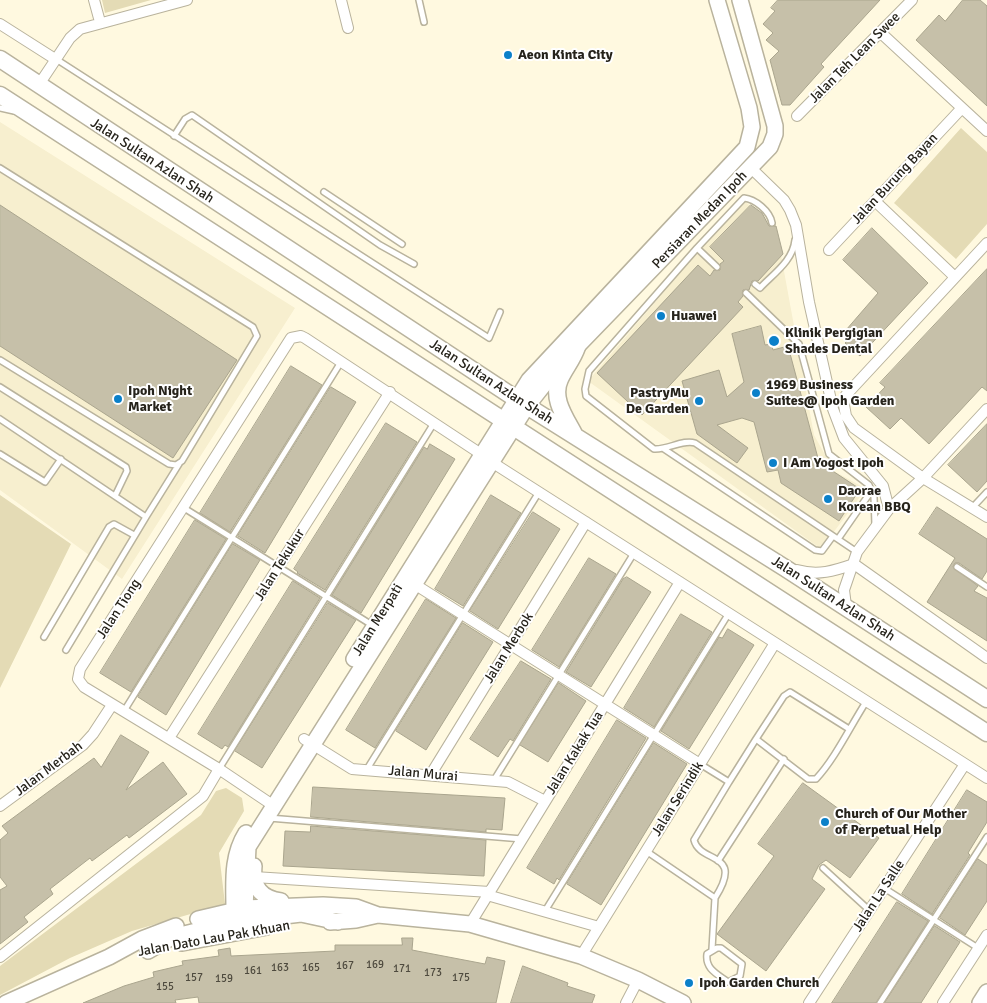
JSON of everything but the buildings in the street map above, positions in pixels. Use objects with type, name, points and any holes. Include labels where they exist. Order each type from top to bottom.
[{"type":"main road","name":"Persiaran Medan Ipoh","points":[[521,402],[552,354],[747,147],[752,127],[749,108],[717,0]]},
{"type":"main road","points":[[727,0],[761,73]]},
{"type":"main road","name":"Persiaran Medan Ipoh","points":[[521,402],[577,347],[770,147],[775,134],[761,73],[740,0]]},
{"type":"main road","name":"Jalan Sultan Azlan Shah","points":[[0,59],[38,86],[576,438],[846,606],[987,699]]},
{"type":"main road","name":"Jalan Sultan Azlan Shah","points":[[0,95],[987,733]]},
{"type":"main road","points":[[576,438],[560,409],[558,389],[559,380],[577,347]]},
{"type":"main road","name":"Jalan Merpati","points":[[240,911],[247,851],[267,812],[308,742],[521,402]]},
{"type":"main road","name":"Jalan Merpati","points":[[240,911],[235,859],[241,841],[267,812]]},
{"type":"main road","points":[[267,812],[256,846],[254,877],[257,888],[266,898],[293,905]]},
{"type":"main road","name":"Jalan Dato Lau Pak Khuan","points":[[6,1003],[109,957],[142,938],[240,911],[293,905],[356,907],[378,915],[470,924],[581,956],[638,980],[683,1003]]},
{"type":"main road","points":[[148,951],[172,937],[233,922],[240,911],[250,920],[301,914],[338,922]]},
{"type":"main road","name":"Jalan Dato Lau Pak Khuan","points":[[109,957],[273,926],[338,922],[378,915]]},
{"type":"main road","points":[[980,1003],[987,992]]},
{"type":"street","points":[[94,0],[100,22]]},
{"type":"street","points":[[38,86],[75,32],[100,22],[187,0]]},
{"type":"street","points":[[341,0],[348,28]]},
{"type":"street","name":"Jalan Teh Lean Swee","points":[[797,116],[881,34],[912,0]]},
{"type":"street","points":[[0,24],[55,59]]},
{"type":"street","points":[[881,34],[987,131]]},
{"type":"street","name":"Jalan Burung Bayan","points":[[829,250],[962,108]]},
{"type":"street","points":[[751,168],[784,200],[796,225],[809,302],[833,409],[844,438],[881,482],[889,509]]},
{"type":"street","points":[[875,201],[955,277]]},
{"type":"street","points":[[987,243],[846,395],[844,405],[846,416],[854,428],[923,478],[987,517]]},
{"type":"street","name":"Jalan Tiong","points":[[267,812],[219,769],[84,687],[78,679],[78,674],[291,338],[301,336],[342,361]]},
{"type":"street","points":[[342,361],[539,492],[987,778]]},
{"type":"street","name":"Jalan Tekukur","points":[[169,738],[390,392]]},
{"type":"street","points":[[846,606],[844,590],[854,564],[856,552],[889,509],[923,478],[987,410]]},
{"type":"street","name":"Jalan Merbok","points":[[431,774],[586,522]]},
{"type":"street","points":[[785,568],[811,574],[830,572],[854,564]]},
{"type":"street","points":[[854,564],[987,658]]},
{"type":"street","points":[[409,581],[700,764]]},
{"type":"street","name":"Jalan Kakak Tua","points":[[470,924],[680,582]]},
{"type":"street","name":"Jalan Serindik","points":[[581,956],[775,643]]},
{"type":"street","name":"Jalan Merbah","points":[[0,806],[83,745],[93,734],[112,704]]},
{"type":"street","name":"Jalan Murai","points":[[308,742],[352,769],[494,780],[512,783],[545,801]]},
{"type":"street","name":"Jalan La Salle","points":[[809,1003],[965,764]]},
{"type":"street","points":[[0,957],[203,796],[219,769]]},
{"type":"street","points":[[254,877],[489,893],[600,927]]},
{"type":"street","points":[[943,1003],[987,936]]},
{"type":"street","points":[[626,1003],[638,980]]},
{"type":"lane","points":[[419,0],[424,22]]},
{"type":"lane","points":[[55,59],[490,338],[500,312]]},
{"type":"lane","points":[[0,108],[29,114]]},
{"type":"lane","points":[[174,136],[185,119],[192,115],[380,245],[414,264]]},
{"type":"lane","points":[[0,168],[255,330],[256,340],[134,534],[66,650]]},
{"type":"lane","points":[[324,192],[402,244]]},
{"type":"lane","points":[[772,223],[770,216],[754,200],[744,198],[588,371],[585,389],[588,398],[654,449],[664,449],[693,442],[856,552]]},
{"type":"lane","points":[[751,298],[792,255],[796,225]]},
{"type":"lane","points":[[697,248],[717,267]]},
{"type":"lane","points":[[755,284],[760,288]]},
{"type":"lane","points":[[746,293],[799,344],[831,457],[863,479],[872,490],[876,528]]},
{"type":"lane","points":[[0,360],[169,464],[179,463]]},
{"type":"lane","points":[[123,711],[342,361]]},
{"type":"lane","points":[[0,387],[126,467],[127,471],[115,496]]},
{"type":"lane","points":[[0,419],[146,517]]},
{"type":"lane","points":[[219,769],[434,422]]},
{"type":"lane","points":[[664,449],[815,550],[822,551],[836,538],[872,490]]},
{"type":"lane","points":[[0,454],[43,482],[48,480],[61,460]]},
{"type":"lane","points":[[366,770],[539,492]]},
{"type":"lane","points":[[972,508],[987,492]]},
{"type":"lane","points":[[184,508],[379,629]]},
{"type":"lane","points":[[44,637],[109,528],[114,524],[119,525],[134,534]]},
{"type":"lane","points":[[494,780],[634,553]]},
{"type":"lane","points":[[957,568],[987,587]]},
{"type":"lane","points":[[545,911],[729,613]]},
{"type":"lane","points":[[712,949],[722,948],[742,964],[740,976],[728,982],[709,968],[706,962],[707,954],[712,949],[715,898],[725,882],[726,872],[718,860],[697,846],[694,840],[729,782],[784,696],[790,692],[849,729]]},
{"type":"lane","points":[[756,739],[808,778],[816,779],[866,701]]},
{"type":"lane","points":[[718,860],[784,759]]},
{"type":"lane","points":[[700,764],[729,782]]},
{"type":"lane","points":[[267,812],[522,838]]},
{"type":"lane","points":[[880,1003],[987,837]]},
{"type":"lane","points":[[646,851],[715,898]]},
{"type":"lane","points":[[823,868],[870,910]]},
{"type":"lane","points":[[884,888],[979,948]]},
{"type":"shaded area","points":[[102,0],[151,0],[105,13]]},
{"type":"shaded area","name":"Ipoh Night Market","points":[[0,122],[295,308],[122,579],[0,490]]},
{"type":"shaded area","points":[[961,128],[987,152],[987,224],[956,259],[894,203]]},
{"type":"shaded area","points":[[743,199],[777,233],[814,435],[834,471],[866,489],[821,549],[588,381]]},
{"type":"shaded area","points":[[0,495],[71,544],[0,688]]},
{"type":"shaded area","points":[[226,788],[242,798],[244,811],[219,853],[225,904],[132,931],[70,958],[0,995],[0,966],[201,815],[216,791]]},
{"type":"place","name":"Aeon Kinta City","points":[[508,55]]},
{"type":"place","name":"Huawei","points":[[661,316]]},
{"type":"place","name":"Klinik Pergigian Shades Dental","points":[[774,341]]},
{"type":"place","name":"1969 Business Suites@ Ipoh Garden","points":[[756,393]]},
{"type":"place","name":"Ipoh Night Market","points":[[118,399]]},
{"type":"place","name":"PastryMu De Garden","points":[[699,401]]},
{"type":"place","name":"I Am Yogost Ipoh","points":[[773,463]]},
{"type":"place","name":"Daorae Korean BBQ","points":[[828,499]]},
{"type":"place","name":"Church of Our Mother of Perpetual Help","points":[[825,822]]},
{"type":"place","name":"Ipoh Garden Church","points":[[689,983]]}]
